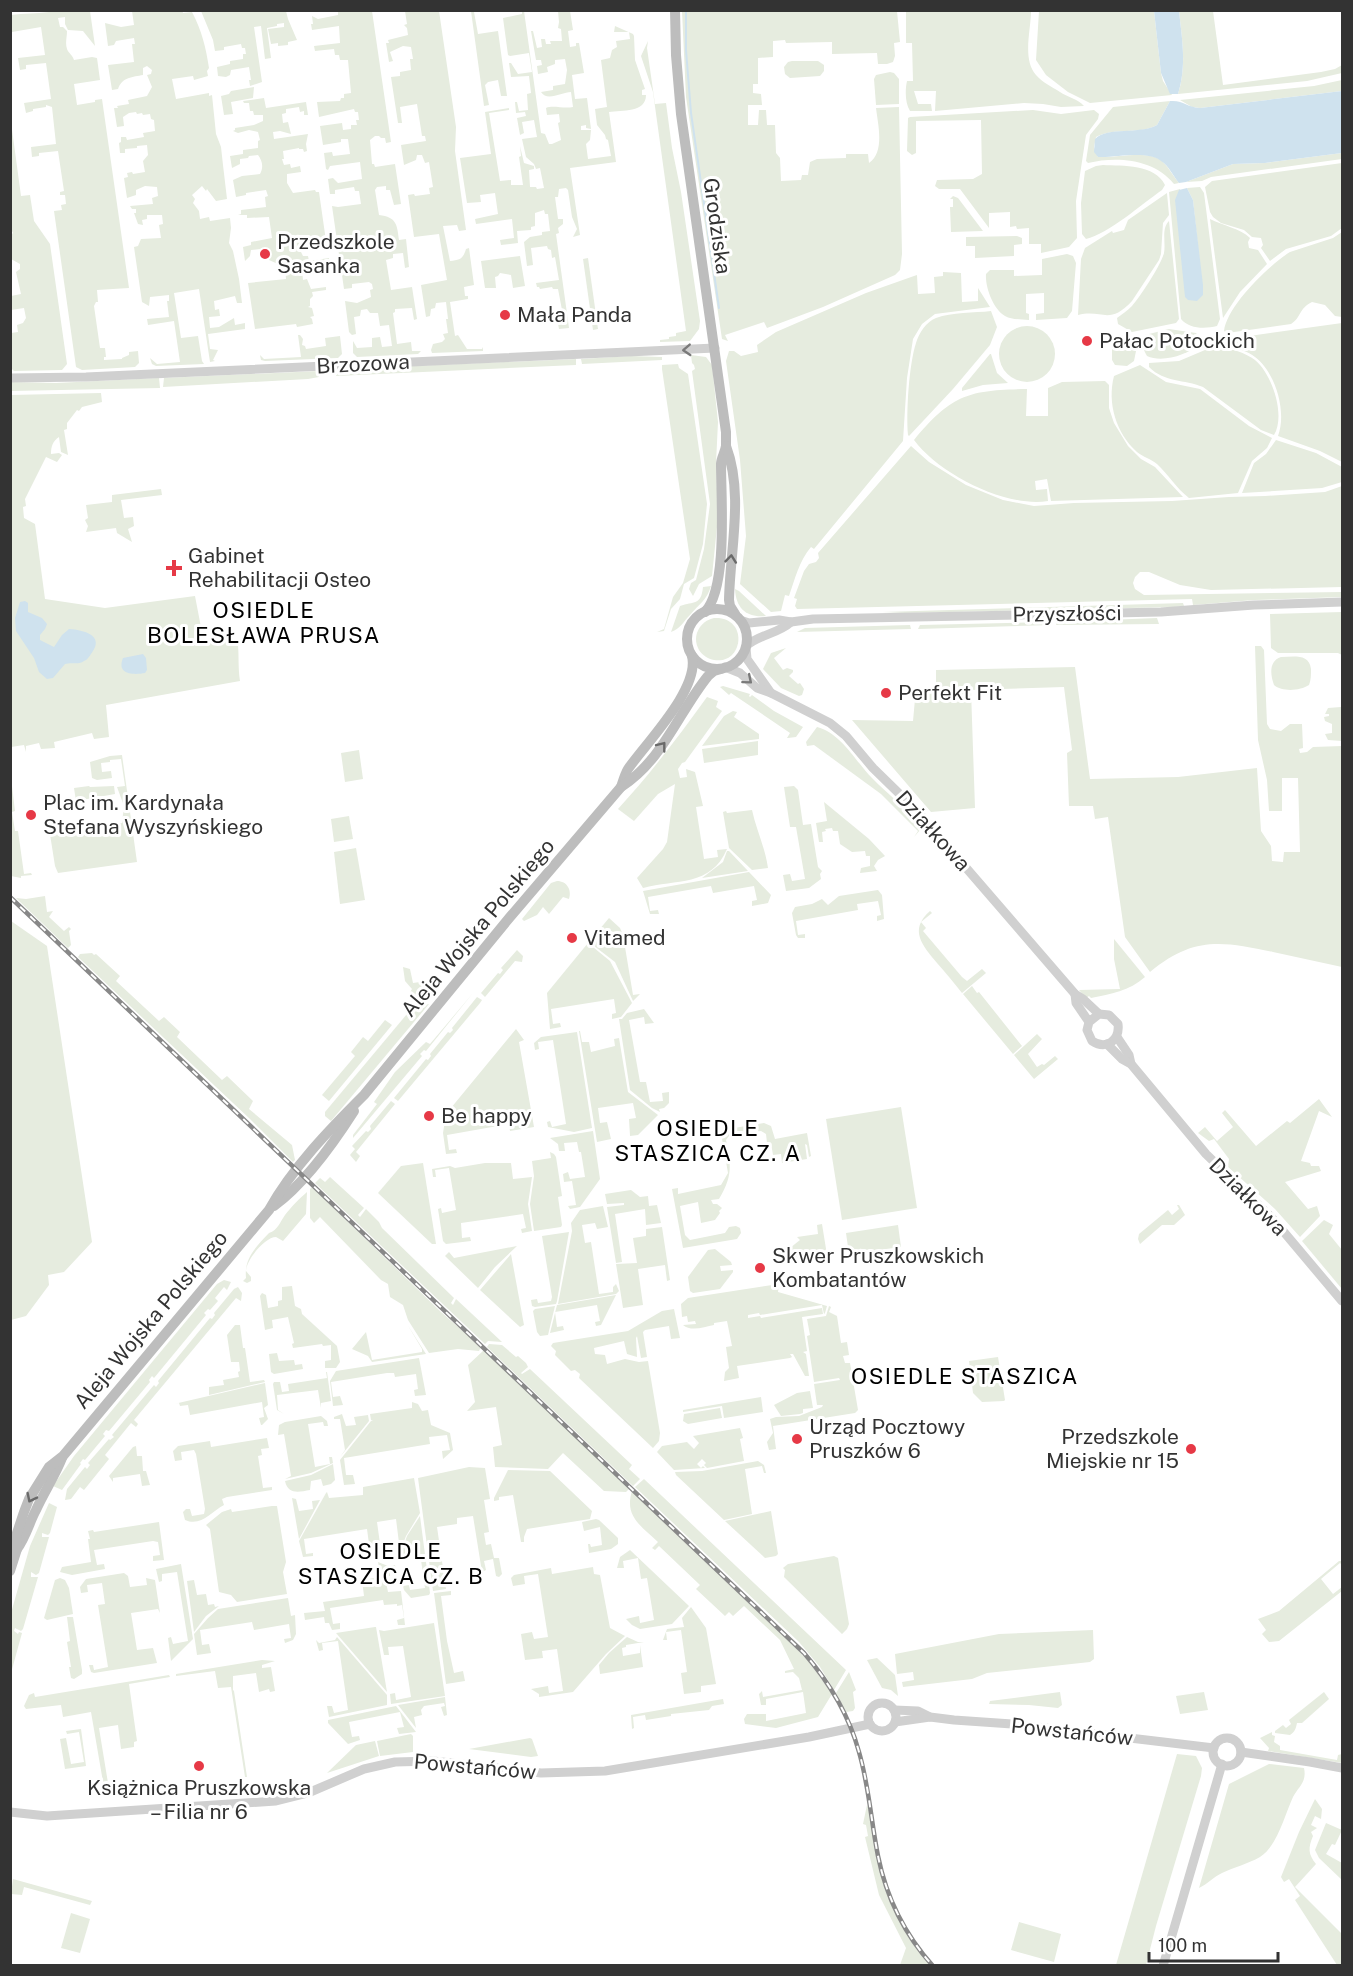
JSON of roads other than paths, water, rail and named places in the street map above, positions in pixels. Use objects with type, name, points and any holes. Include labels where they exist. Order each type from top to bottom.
[{"type":"main road","name":"Grodziska","points":[[675,10],[681,114],[715,348],[726,446],[732,461],[734,490],[729,600],[738,618]]},
{"type":"main road","name":"Grodziska","points":[[705,612],[713,600],[717,583],[723,519],[721,461],[726,446]]},
{"type":"main road","points":[[721,609],[738,618],[746,629],[746,647],[738,660],[723,668],[702,665],[691,653],[688,642],[688,631],[693,621],[705,612],[721,609]]},
{"type":"main road","name":"Aleja Wojska Polskiego","points":[[621,787],[626,771],[656,735],[680,698],[693,666],[691,653]]},
{"type":"main road","name":"Aleja Wojska Polskiego","points":[[10,1570],[17,1549],[57,1473],[63,1456],[268,1210],[280,1190],[314,1148],[364,1095],[510,917],[621,787],[635,778],[669,737],[708,676],[723,668]]},
{"type":"street","name":"Brzozowa","points":[[10,378],[86,377],[715,348]]},
{"type":"street","name":"Przyszłości","points":[[738,618],[749,623],[779,620],[790,622],[813,619],[1161,612],[1254,604],[1342,602]]},
{"type":"street","name":"Przyszłości","points":[[746,647],[759,637],[781,630],[790,622]]},
{"type":"street","name":"Działkowa","points":[[746,647],[747,659],[771,693]]},
{"type":"street","name":"Działkowa","points":[[723,668],[740,674],[757,688],[830,723],[846,736],[873,768],[917,811],[1075,994],[1099,1014],[1109,1014],[1116,1020],[1119,1029],[1117,1037],[1129,1055],[1131,1064]]},
{"type":"street","name":"Działkowa","points":[[1075,994],[1076,1003],[1089,1022],[1087,1030],[1092,1041],[1107,1044],[1122,1059],[1131,1064],[1206,1154],[1272,1218],[1342,1301]]},
{"type":"street","points":[[1089,1022],[1099,1014]]},
{"type":"street","points":[[1107,1044],[1117,1037]]},
{"type":"street","points":[[887,1704],[894,1710],[895,1722],[891,1728],[884,1731],[876,1730],[870,1724],[869,1713],[876,1706],[887,1704]]},
{"type":"street","name":"Powstańców","points":[[894,1710],[923,1712],[930,1717]]},
{"type":"street","name":"Powstańców","points":[[895,1722],[930,1717],[1214,1748]]},
{"type":"street","name":"Powstańców","points":[[10,1812],[47,1816],[276,1801],[308,1793],[364,1769],[404,1761],[433,1761],[534,1772],[605,1771],[799,1739],[870,1724]]},
{"type":"street","points":[[1230,1738],[1238,1743],[1241,1752],[1239,1760],[1235,1763],[1222,1764],[1215,1756],[1214,1748],[1220,1740],[1230,1738]]},
{"type":"street","points":[[1241,1752],[1342,1768]]},
{"type":"street","points":[[1163,1965],[1222,1764]]},
{"type":"water","points":[[1154,11],[1179,11],[1183,63],[1178,94],[1170,94],[1161,73]]},
{"type":"water","points":[[1342,91],[1342,153],[1265,163],[1233,164],[1179,183],[1166,166],[1155,158],[1140,155],[1098,157],[1094,152],[1095,139],[1101,135],[1116,131],[1142,130],[1157,125],[1170,101],[1200,108]]},
{"type":"water","points":[[1187,188],[1193,200],[1203,285],[1203,295],[1197,301],[1188,300],[1185,297],[1175,200],[1179,190]]},
{"type":"water","points":[[20,602],[28,603],[28,612],[42,618],[47,624],[40,635],[40,640],[54,647],[69,629],[91,635],[96,642],[88,658],[80,663],[65,664],[53,678],[47,679],[39,672],[34,658],[16,631],[15,618]]},
{"type":"water","points":[[143,654],[146,658],[145,673],[131,674],[124,671],[121,664],[123,658]]},
{"type":"waterway","points":[[686,10],[686,50],[691,113],[719,308]]},
{"type":"railway","points":[[10,897],[804,1653],[830,1687],[850,1725],[868,1791],[878,1856],[886,1886],[905,1928],[933,1966]]},
{"type":"place","name":"Przedszkole Sasanka","points":[[265,254]]},
{"type":"place","name":"Mała Panda","points":[[505,315]]},
{"type":"place","name":"Pałac Potockich","points":[[1087,341]]},
{"type":"place","name":"Gabinet Rehabilitacji Osteo","points":[[174,568]]},
{"type":"place","name":"Perfekt Fit","points":[[886,693]]},
{"type":"place","name":"Plac im. Kardynała Stefana Wyszyńskiego","points":[[31,815]]},
{"type":"place","name":"Vitamed","points":[[572,938]]},
{"type":"place","name":"Be happy","points":[[429,1116]]},
{"type":"place","name":"Skwer Pruszkowskich Kombatantów","points":[[760,1268]]},
{"type":"place","name":"Urząd Pocztowy Pruszków 6","points":[[797,1439]]},
{"type":"place","name":"Przedszkole Miejskie nr 15","points":[[1191,1449]]},
{"type":"place","name":"Książnica Pruszkowska – Filia nr 6","points":[[199,1766]]},
{"type":"district","name":"OSIEDLE BOLESŁAWA PRUSA","points":[[264,622]]},
{"type":"district","name":"OSIEDLE STASZICA CZ. A","points":[[708,1140]]},
{"type":"district","name":"OSIEDLE STASZICA","points":[[965,1376]]},
{"type":"district","name":"OSIEDLE STASZICA CZ. B","points":[[391,1564]]}]
